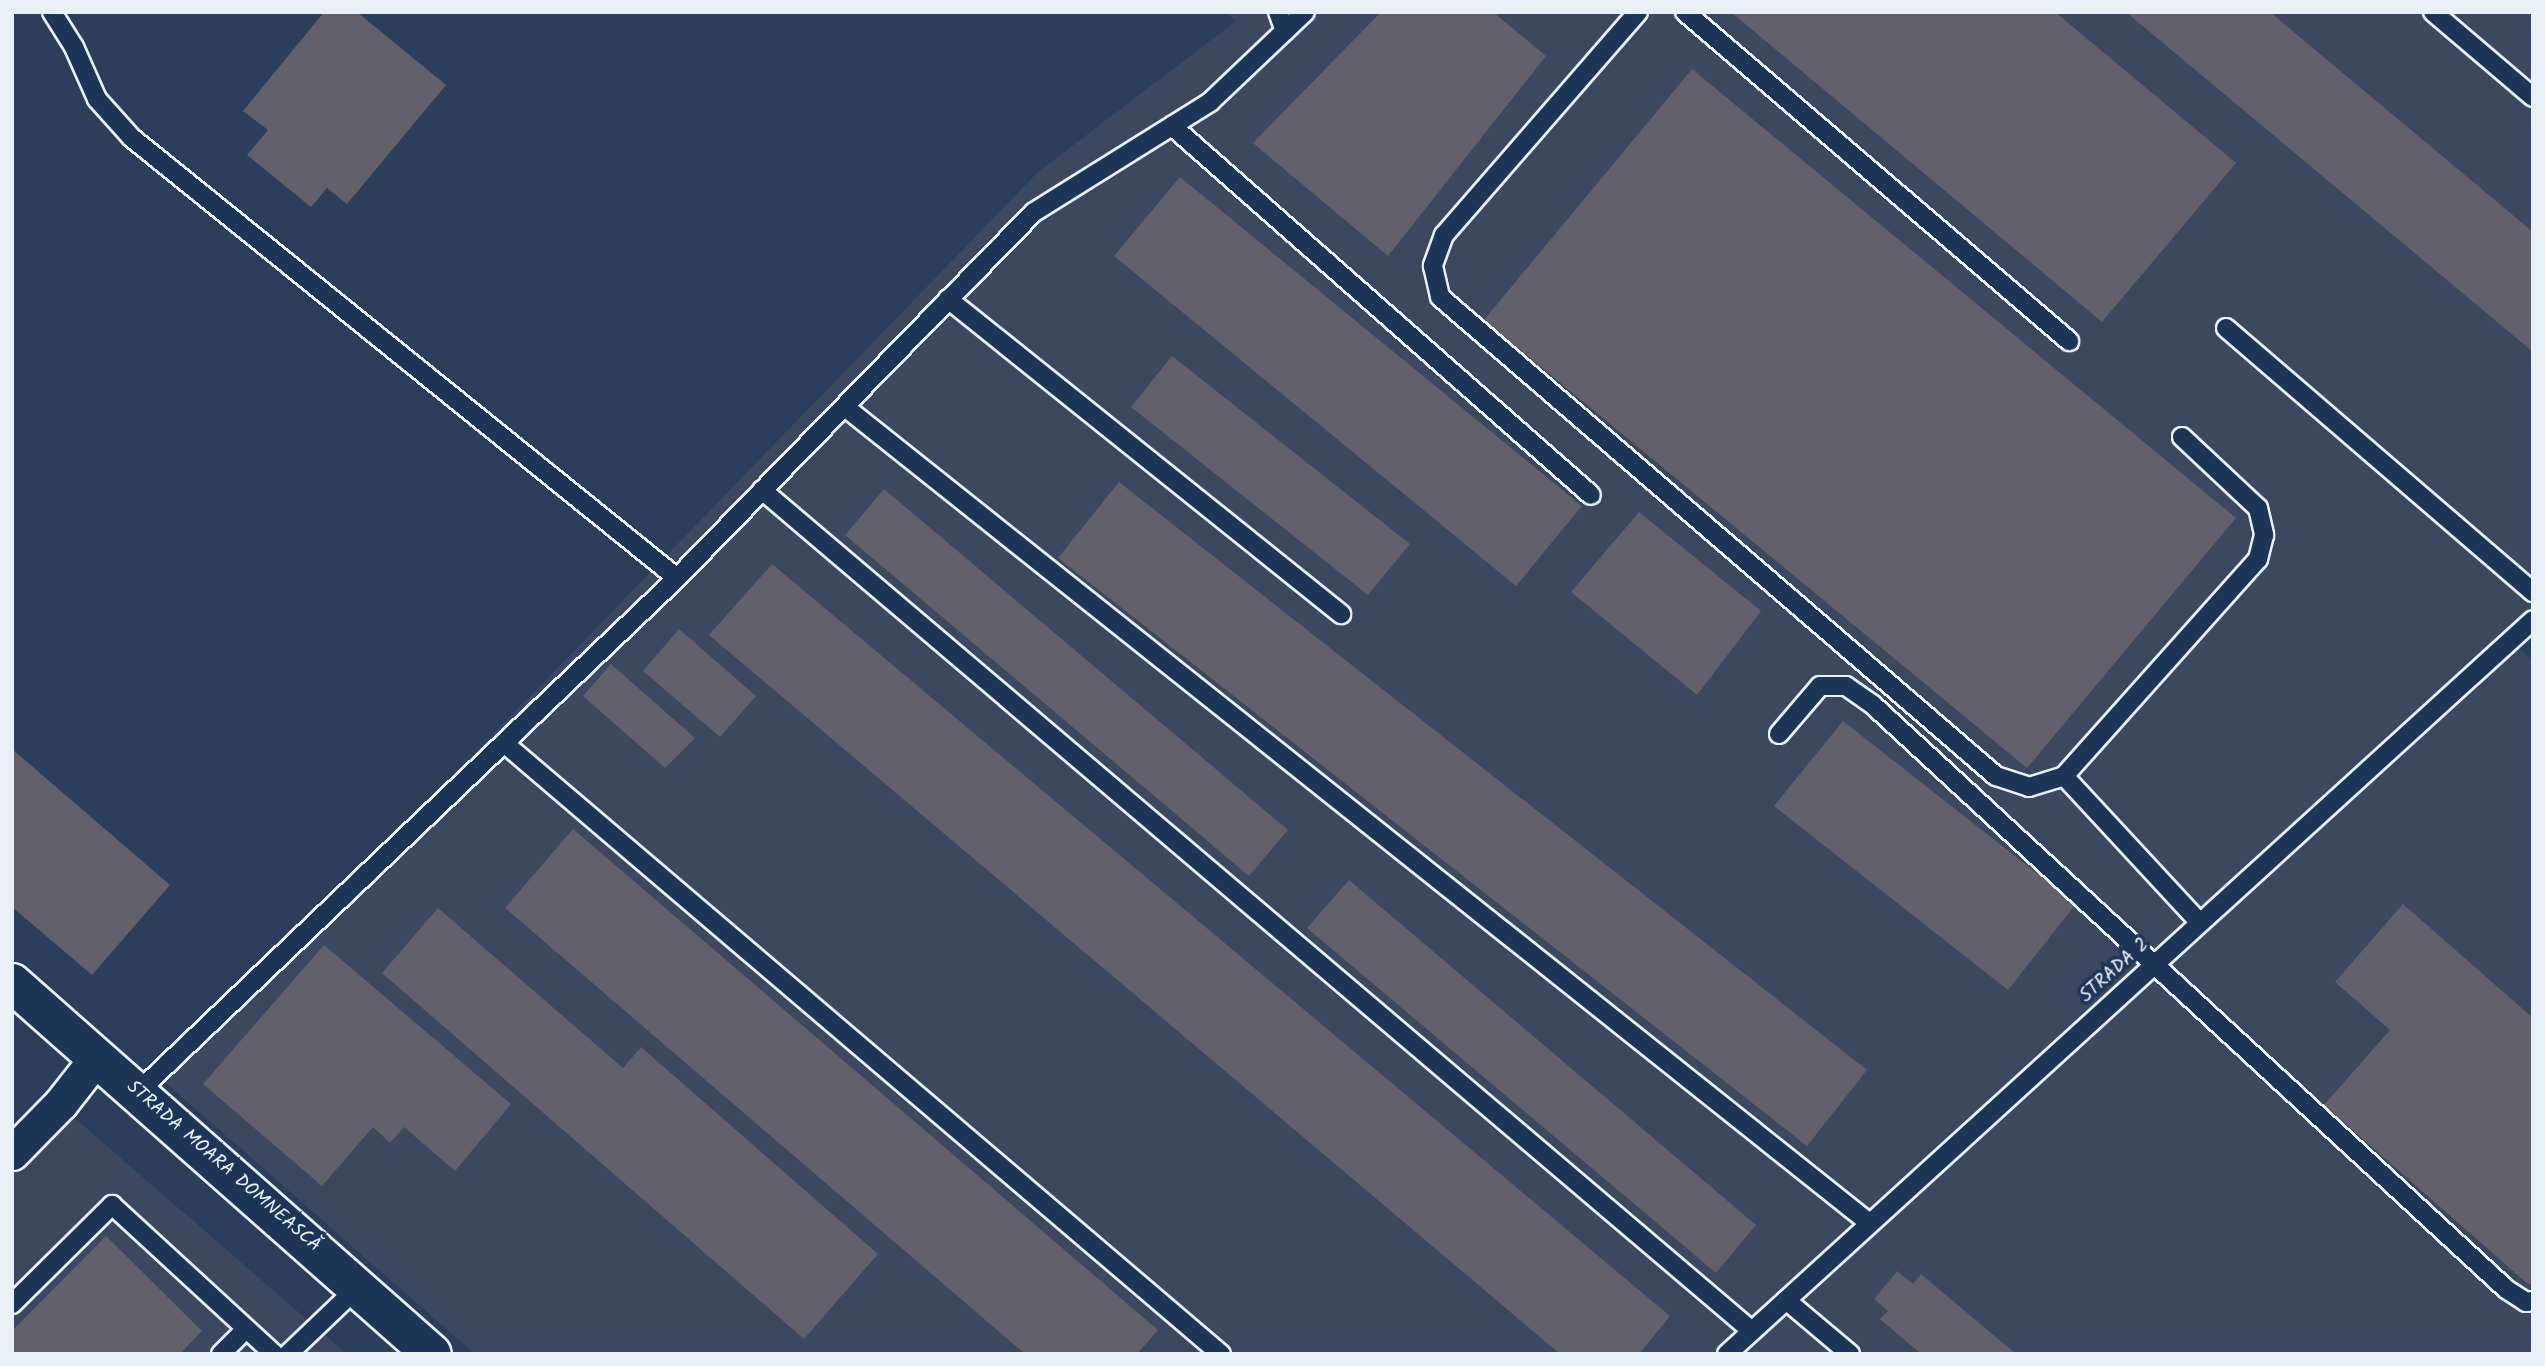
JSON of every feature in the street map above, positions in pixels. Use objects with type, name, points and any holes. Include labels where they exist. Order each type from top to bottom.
[{"type":"street","name":"STRADA MOARA DOMNEASCĂ","points":[[12,983],[432,1354]]},
{"type":"street","points":[[12,1153],[61,1103],[97,1057]]},
{"type":"lane","points":[[52,12],[75,47],[97,99],[132,138],[677,578]]},
{"type":"lane","points":[[1278,12],[1285,32]]},
{"type":"lane","points":[[138,1092],[677,578],[1034,212],[1210,102],[1305,12]]},
{"type":"lane","points":[[1638,12],[1444,235],[1433,266],[1440,298],[1996,776],[2029,787],[2064,776],[2258,559],[2264,535],[2258,508],[2182,437]]},
{"type":"lane","points":[[1685,12],[2069,341]]},
{"type":"lane","points":[[2433,12],[2533,97]]},
{"type":"lane","points":[[1172,126],[1591,495]]},
{"type":"lane","points":[[948,299],[1341,614]]},
{"type":"lane","points":[[2226,328],[2533,592]]},
{"type":"lane","points":[[845,407],[1868,1222]]},
{"type":"lane","points":[[762,490],[1752,1331]]},
{"type":"lane","name":"STRADA 2","points":[[1727,1354],[1868,1222],[2533,620]]},
{"type":"lane","points":[[1779,734],[1820,686],[1846,686],[1873,705],[2505,1289],[2526,1302],[2533,1301]]},
{"type":"lane","points":[[504,743],[1221,1354]]},
{"type":"lane","points":[[2064,776],[2200,923]]},
{"type":"lane","points":[[12,1304],[112,1205],[274,1354]]},
{"type":"lane","points":[[288,1354],[358,1287]]},
{"type":"lane","points":[[1786,1300],[1850,1354]]},
{"type":"lane","points":[[221,1354],[246,1329]]},
{"type":"shaded area","points":[[1226,12],[2533,12],[2533,623],[2514,644],[2533,660],[2533,1354],[475,1354],[160,1078],[1038,172],[1236,21]]},
{"type":"shaded area","points":[[63,1108],[347,1354],[12,1354],[12,1163]]},
{"type":"building","points":[[324,12],[357,12],[446,85],[347,204],[327,188],[311,207],[247,155],[268,130],[243,111]]},
{"type":"building","points":[[1381,12],[1493,12],[1546,56],[1388,256],[1253,143]]},
{"type":"building","points":[[1731,12],[2055,12],[2236,163],[2102,322]]},
{"type":"building","points":[[2126,12],[2270,12],[2533,232],[2533,352]]},
{"type":"building","points":[[1692,69],[2236,518],[2027,768],[1484,320]]},
{"type":"building","points":[[1180,177],[1582,506],[1516,586],[1114,256]]},
{"type":"building","points":[[1172,356],[1410,544],[1368,595],[1131,407]]},
{"type":"building","points":[[1119,482],[1867,1070],[1807,1146],[1058,558]]},
{"type":"building","points":[[884,489],[1288,830],[1249,876],[845,535]]},
{"type":"building","points":[[1639,512],[1761,611],[1697,695],[1571,592]]},
{"type":"building","points":[[772,564],[1670,1316],[1639,1354],[1560,1354],[709,635]]},
{"type":"building","points":[[679,629],[756,696],[720,737],[643,671]]},
{"type":"building","points":[[611,664],[695,738],[665,768],[583,696]]},
{"type":"building","points":[[1843,721],[2076,904],[2008,990],[1774,806]]},
{"type":"building","points":[[12,749],[170,885],[92,975],[12,907]]},
{"type":"building","points":[[573,829],[1158,1330],[1137,1354],[1025,1354],[505,908]]},
{"type":"building","points":[[1349,880],[1756,1225],[1716,1273],[1307,928]]},
{"type":"building","points":[[2403,904],[2533,1018],[2533,1280],[2529,1285],[2324,1105],[2390,1030],[2335,982]]},
{"type":"building","points":[[438,908],[623,1068],[641,1047],[878,1254],[804,1339],[382,973]]},
{"type":"building","points":[[324,945],[511,1104],[455,1171],[404,1127],[390,1143],[373,1127],[322,1186],[203,1084]]},
{"type":"building","points":[[106,1236],[202,1331],[180,1354],[12,1354],[12,1331]]},
{"type":"building","points":[[1897,1271],[1913,1284],[1921,1274],[2016,1354],[1921,1354],[1880,1319],[1888,1311],[1874,1299]]}]
